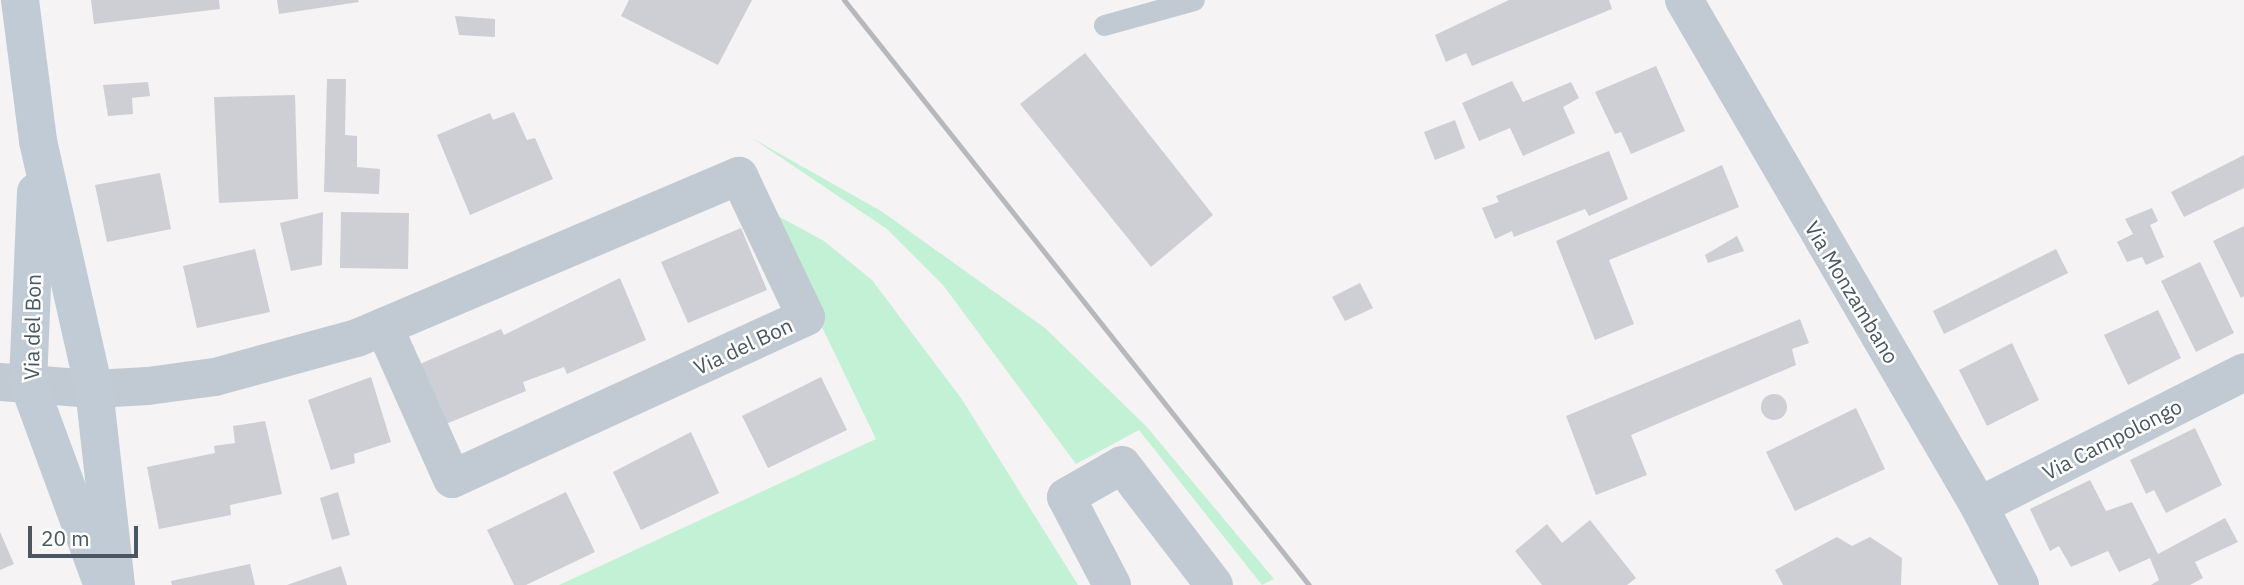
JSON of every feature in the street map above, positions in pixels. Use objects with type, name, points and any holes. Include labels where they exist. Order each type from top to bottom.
[{"type":"street","name":"Via del Bon","points":[[20,0],[38,141],[94,389],[116,585]]},
{"type":"street","name":"Via Monzambano","points":[[1684,0],[1979,506],[2020,585]]},
{"type":"street","name":"Via del Bon","points":[[38,141],[14,382],[103,585]]},
{"type":"street","name":"Via del Bon","points":[[94,389],[215,377],[384,327],[739,176],[806,317],[452,479],[384,327]]},
{"type":"street","name":"Via Campolongo","points":[[1979,506],[2244,372]]},
{"type":"street","points":[[14,382],[94,389]]},
{"type":"street","points":[[1112,585],[1066,497],[1122,464],[1214,585]]},
{"type":"lane","points":[[1104,25],[1194,0]]},
{"type":"green space","points":[[752,138],[881,211],[1045,328],[1146,426],[1274,579],[1262,585],[1139,430],[1076,464],[943,285],[887,229]]},
{"type":"green space","points":[[765,209],[824,241],[872,280],[961,398],[1078,585],[559,585],[876,439]]},
{"type":"building","points":[[91,0],[219,0],[220,9],[94,24]]},
{"type":"building","points":[[277,0],[358,0],[359,2],[279,14]]},
{"type":"building","points":[[629,0],[752,0],[718,65],[621,16]]},
{"type":"building","points":[[1509,0],[1609,0],[1612,9],[1472,66],[1466,53],[1446,62],[1435,35]]},
{"type":"building","points":[[455,16],[495,19],[495,37],[459,35]]},
{"type":"building","points":[[1085,53],[1213,215],[1151,267],[1020,104]]},
{"type":"building","points":[[1656,66],[1685,131],[1631,154],[1621,132],[1615,134],[1595,92]]},
{"type":"building","points":[[327,79],[346,79],[345,135],[357,136],[357,167],[380,169],[379,194],[324,192]]},
{"type":"building","points":[[1512,81],[1523,102],[1571,82],[1579,98],[1563,107],[1575,133],[1523,156],[1510,128],[1479,141],[1462,103]]},
{"type":"building","points":[[148,82],[150,96],[132,98],[133,114],[108,116],[103,85]]},
{"type":"building","points":[[295,95],[298,199],[219,203],[214,97]]},
{"type":"building","points":[[514,112],[527,140],[535,138],[553,179],[470,215],[437,135],[490,113],[493,120]]},
{"type":"building","points":[[1455,120],[1465,148],[1435,160],[1424,132]]},
{"type":"building","points":[[1609,151],[1628,199],[1589,216],[1585,209],[1514,237],[1512,231],[1495,239],[1482,208],[1499,202],[1496,196]]},
{"type":"building","points":[[2244,155],[2244,188],[2184,217],[2171,192]]},
{"type":"building","points":[[1722,165],[1739,207],[1609,260],[1634,324],[1595,340],[1556,241]]},
{"type":"building","points":[[160,173],[171,229],[107,242],[95,185]]},
{"type":"building","points":[[2152,208],[2158,221],[2150,225],[2164,257],[2146,265],[2142,257],[2127,262],[2117,242],[2133,234],[2125,219]]},
{"type":"building","points":[[323,212],[322,265],[291,271],[280,223]]},
{"type":"building","points":[[341,212],[409,213],[408,269],[340,268]]},
{"type":"building","points":[[2244,226],[2244,296],[2241,298],[2213,241]]},
{"type":"building","points":[[741,228],[767,290],[688,323],[661,262]]},
{"type":"building","points":[[1737,236],[1744,251],[1708,263],[1705,255]]},
{"type":"building","points":[[255,249],[270,312],[197,328],[183,266]]},
{"type":"building","points":[[2056,249],[2068,273],[1944,334],[1933,311]]},
{"type":"building","points":[[2200,262],[2234,333],[2196,352],[2161,281]]},
{"type":"building","points":[[620,278],[646,340],[567,374],[564,367],[523,382],[526,391],[446,424],[420,364],[501,329],[504,335]]},
{"type":"building","points":[[1360,283],[1373,308],[1345,321],[1332,297]]},
{"type":"building","points":[[2158,310],[2181,358],[2128,385],[2104,335]]},
{"type":"building","points":[[1800,319],[1809,343],[1792,349],[1796,365],[1631,435],[1647,475],[1596,495],[1566,416]]},
{"type":"building","points":[[2012,343],[2039,400],[1987,426],[1959,370]]},
{"type":"building","points":[[371,377],[391,442],[354,454],[355,463],[331,470],[308,400]]},
{"type":"building","points":[[821,377],[847,430],[768,468],[742,416]]},
{"type":"building","points":[[1774,394],[1783,398],[1787,407],[1783,416],[1774,420],[1765,416],[1761,407],[1765,398]]},
{"type":"building","points":[[1856,408],[1885,469],[1795,511],[1766,452]]},
{"type":"building","points":[[265,421],[282,494],[230,505],[231,515],[159,529],[147,467],[215,453],[214,446],[235,443],[233,426]]},
{"type":"building","points":[[2195,428],[2222,485],[2166,513],[2154,490],[2146,494],[2130,460]]},
{"type":"building","points":[[691,432],[719,493],[641,530],[613,472]]},
{"type":"building","points":[[2090,480],[2106,511],[2132,502],[2158,554],[2225,518],[2238,542],[2195,562],[2203,578],[2190,585],[2151,585],[2159,580],[2150,558],[2119,572],[2108,551],[2071,567],[2059,546],[2050,551],[2030,509]]},
{"type":"building","points":[[338,492],[350,535],[332,540],[320,498]]},
{"type":"building","points":[[566,492],[595,552],[526,585],[514,585],[487,530]]},
{"type":"building","points":[[1590,520],[1636,578],[1627,585],[1542,585],[1515,551],[1547,524],[1562,543]]},
{"type":"building","points":[[0,532],[14,564],[0,570]]},
{"type":"building","points":[[1837,537],[1852,546],[1870,537],[1902,558],[1901,585],[1783,585],[1775,570]]},
{"type":"building","points":[[250,564],[255,585],[172,585],[171,581]]},
{"type":"building","points":[[341,566],[347,585],[287,585]]},
{"type":"railway","points":[[844,0],[1309,585]]}]
